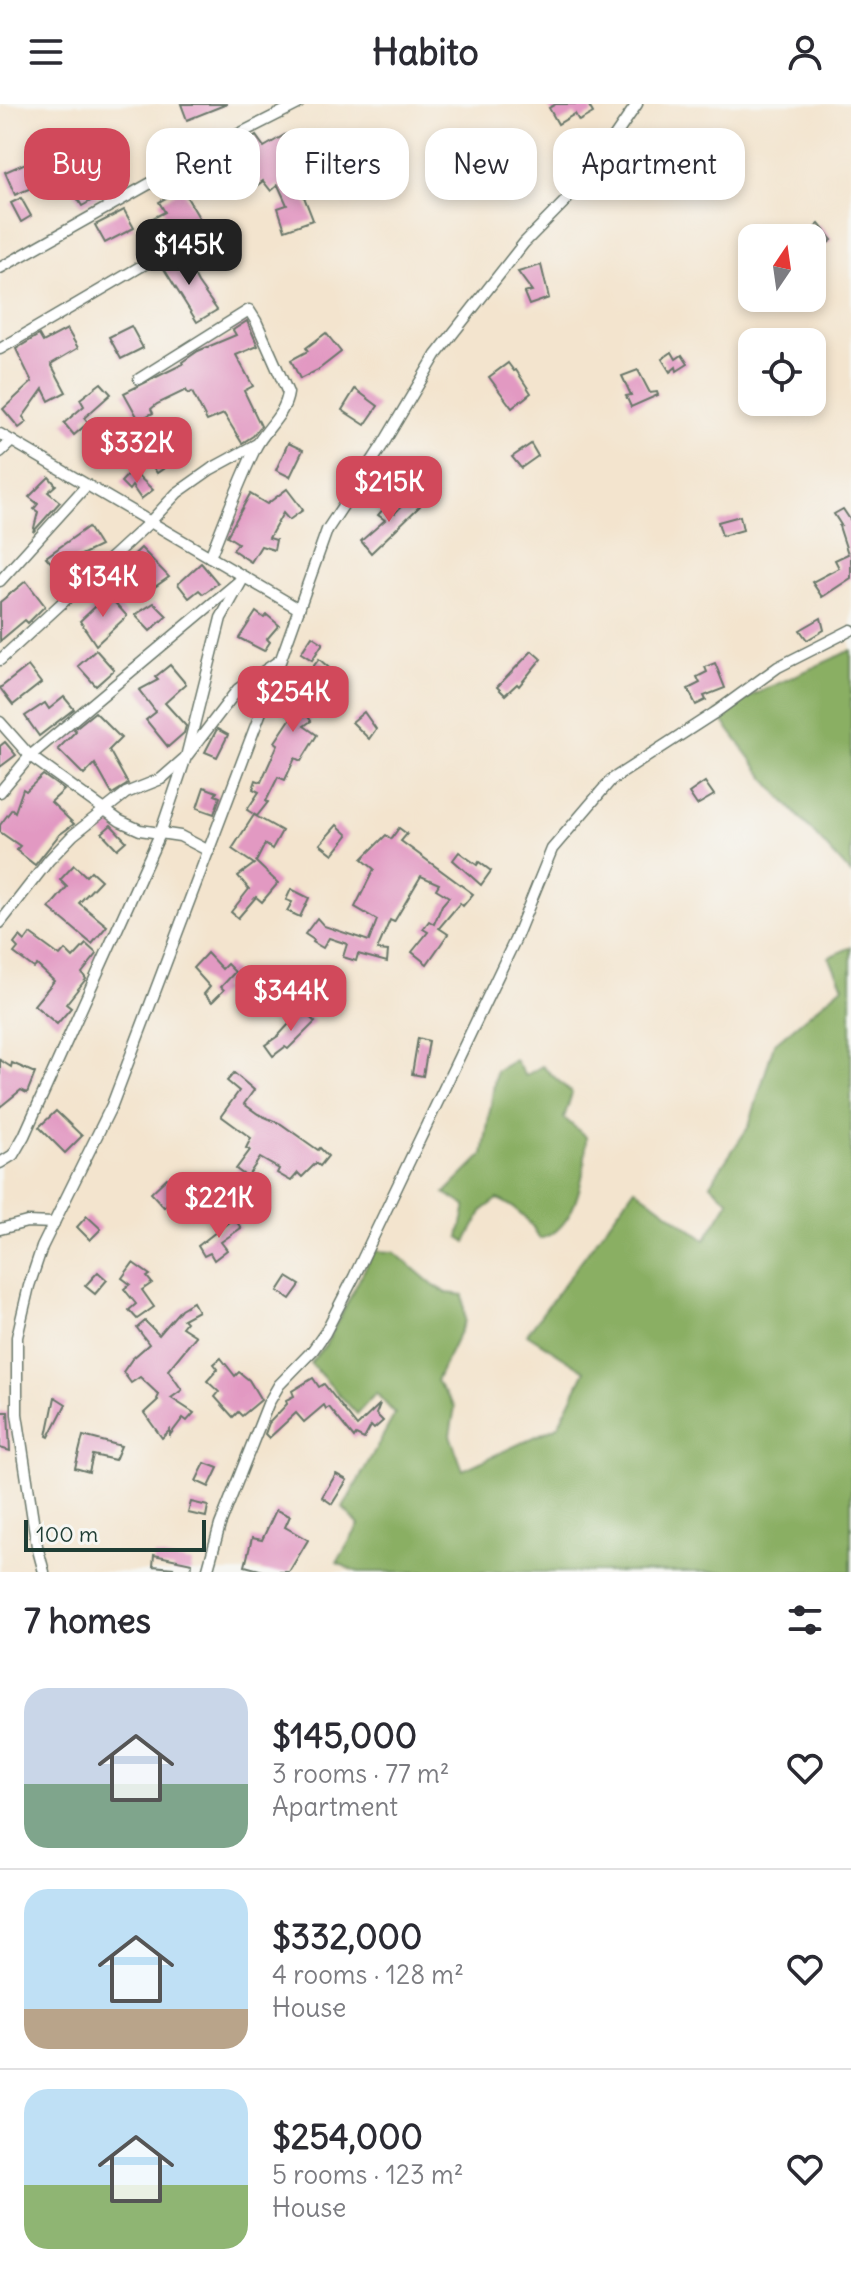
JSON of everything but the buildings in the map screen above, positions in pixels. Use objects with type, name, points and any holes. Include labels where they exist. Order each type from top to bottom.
[{"type":"street","points":[[0,268],[227,140],[298,104]]},
{"type":"street","points":[[44,1572],[37,1546],[17,1414],[17,1337],[42,1247],[112,1105],[327,530],[436,355],[524,243],[583,183],[637,104]]},
{"type":"street","points":[[0,349],[191,237]]},
{"type":"street","points":[[139,379],[249,310],[288,393],[277,420],[258,444],[210,557]]},
{"type":"street","points":[[0,434],[299,609]]},
{"type":"street","points":[[0,452],[12,441]]},
{"type":"street","points":[[0,660],[150,522],[177,493],[211,469],[258,444]]},
{"type":"street","points":[[0,581],[87,485]]},
{"type":"street","points":[[0,792],[30,756],[244,577]]},
{"type":"street","points":[[0,1163],[13,1155],[24,1136],[160,834],[186,757],[221,618],[244,577]]},
{"type":"street","points":[[207,1572],[220,1525],[268,1404],[279,1385],[325,1333],[354,1277],[515,940],[552,849],[611,780],[716,712],[778,667],[851,630]]},
{"type":"street","points":[[0,923],[49,860],[73,835],[126,793],[161,779],[186,757],[238,689],[281,659]]},
{"type":"street","points":[[0,722],[30,756],[120,821],[140,830],[180,836],[209,851]]},
{"type":"street","points":[[0,1229],[27,1222],[54,1223]]},
{"type":"green space","points":[[851,650],[851,874],[772,787],[716,712]]},
{"type":"green space","points":[[851,947],[851,1572],[358,1572],[337,1563],[359,1525],[343,1508],[395,1414],[376,1393],[357,1414],[310,1363],[325,1346],[374,1251],[394,1252],[434,1286],[447,1293],[463,1295],[465,1321],[436,1381],[455,1407],[450,1435],[463,1470],[558,1426],[585,1371],[527,1334],[635,1188],[705,1240],[729,1201],[710,1184],[749,1126],[774,1044],[843,986],[829,957]]},
{"type":"green space","points":[[515,1060],[525,1076],[542,1066],[572,1093],[564,1118],[586,1137],[580,1186],[565,1221],[549,1235],[540,1239],[523,1215],[498,1199],[483,1210],[466,1242],[459,1237],[466,1206],[445,1193],[483,1155],[496,1071]]}]
